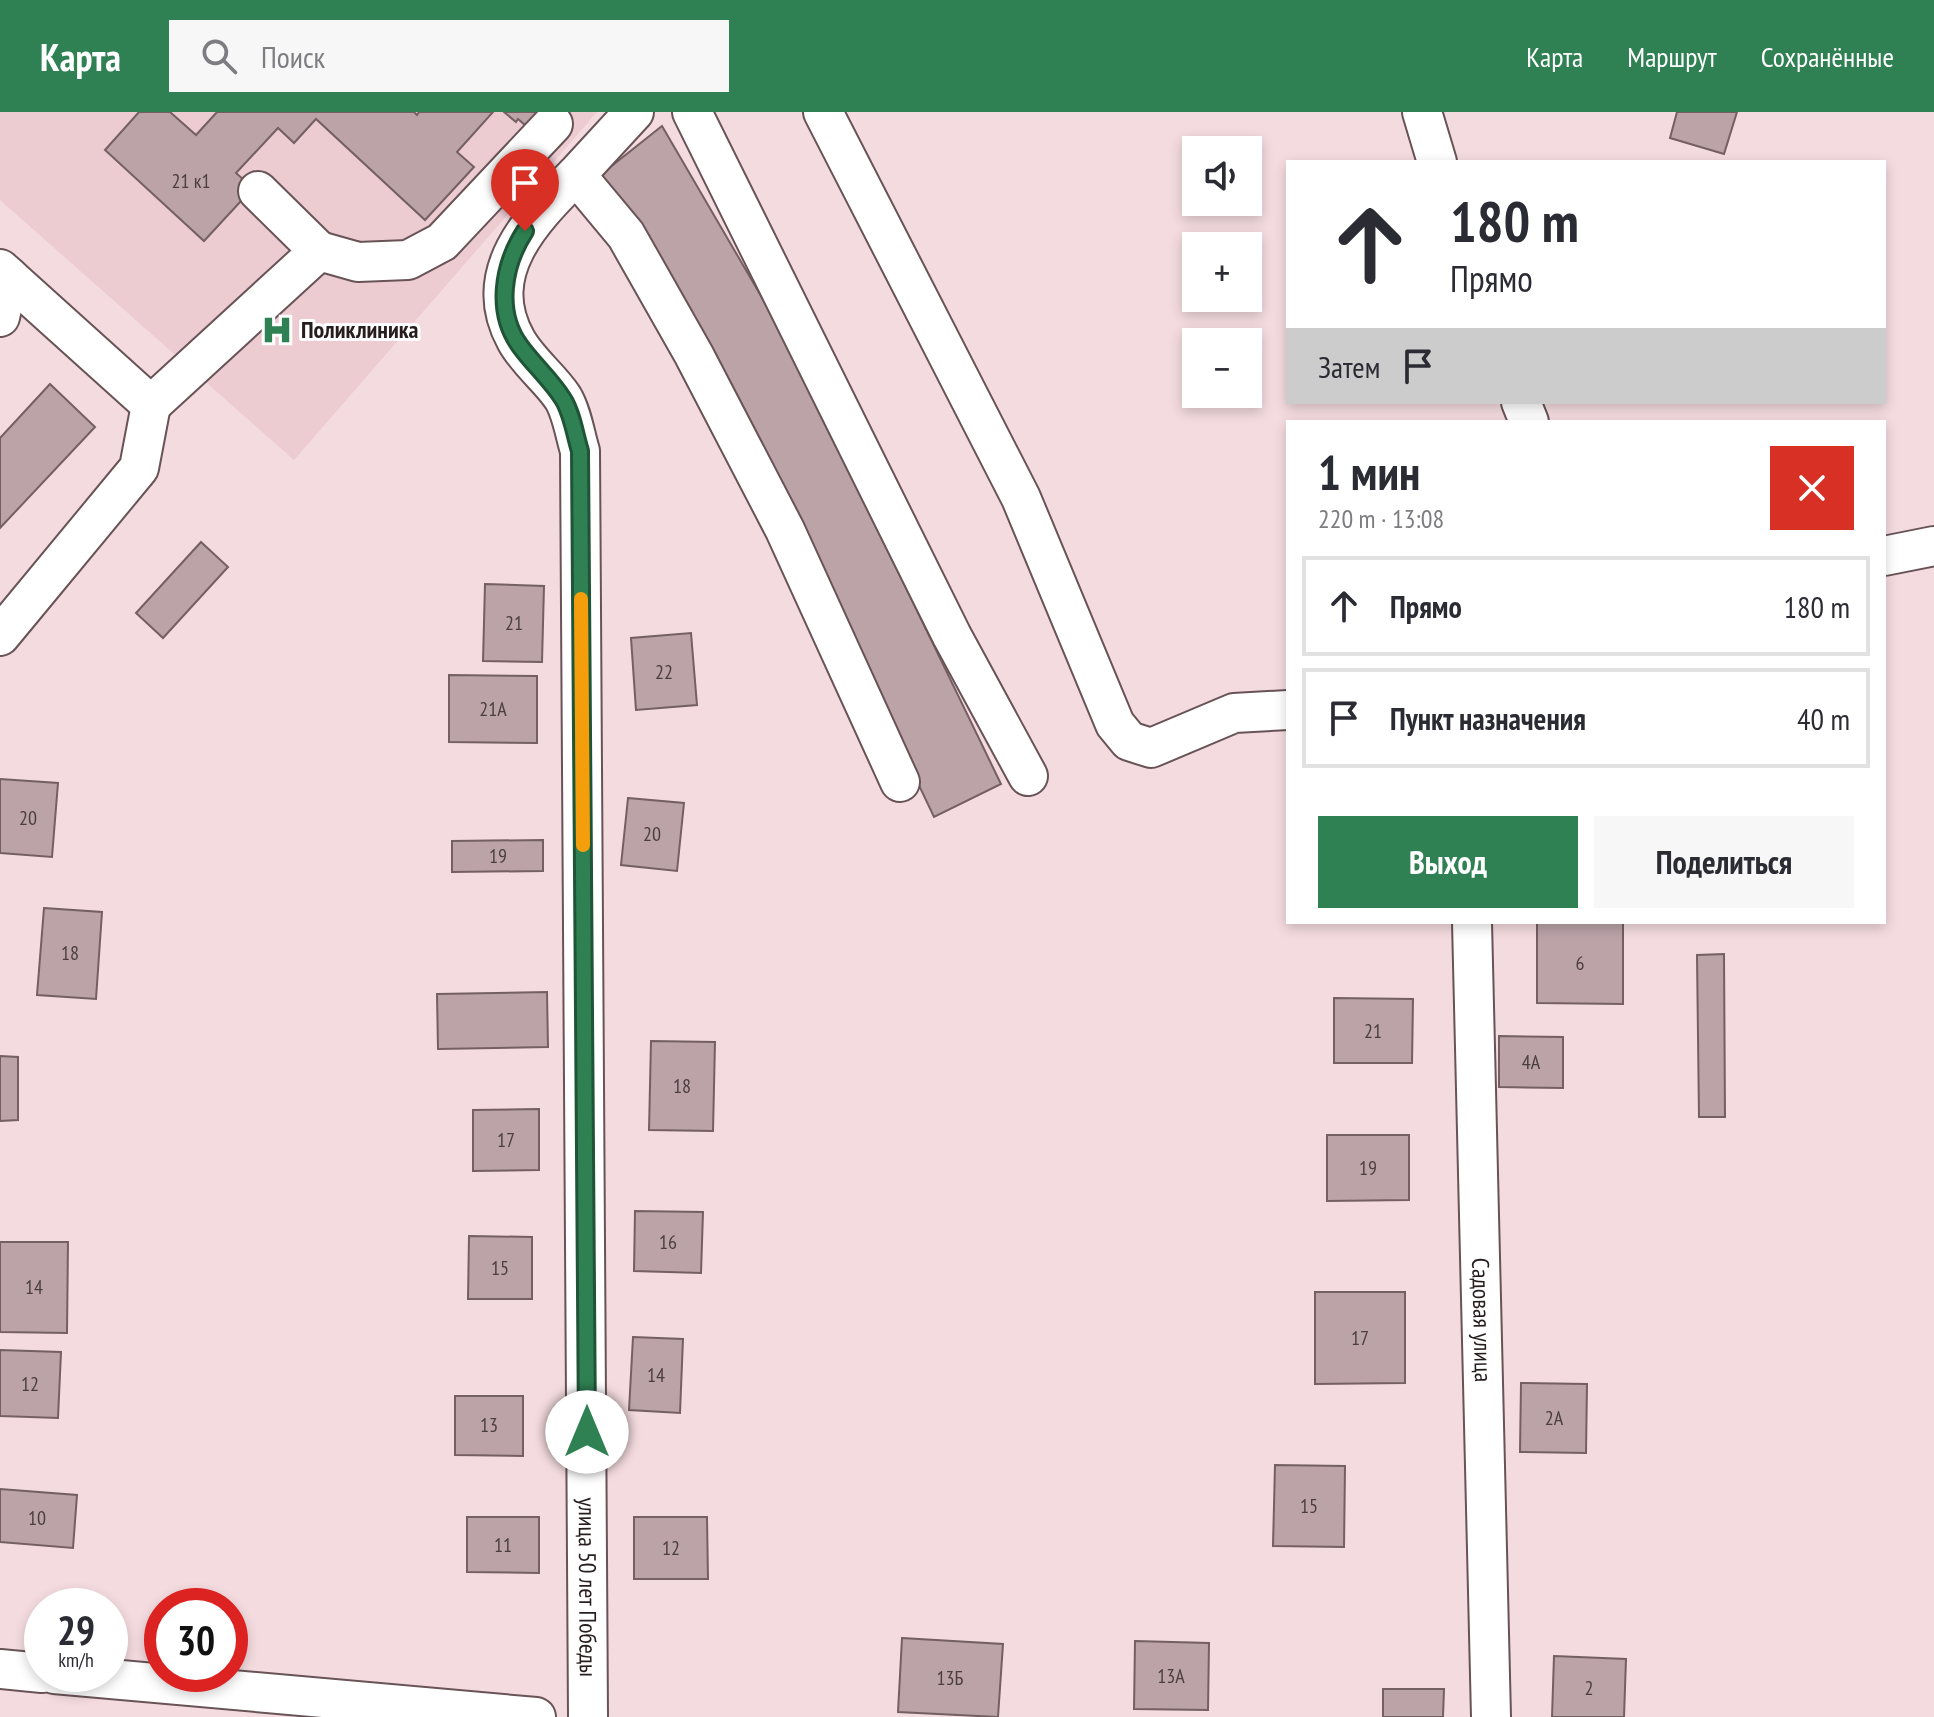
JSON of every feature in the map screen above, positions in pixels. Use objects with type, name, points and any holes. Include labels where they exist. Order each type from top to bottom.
[{"type":"street","name":"улица 50 лет Победы","points":[[588,1717],[580,451],[564,400],[518,343],[506,319],[504,284],[515,247],[529,226],[634,112]]},
{"type":"street","points":[[692,112],[952,636],[1028,776]]},
{"type":"street","points":[[823,112],[1021,498],[1115,724],[1129,741],[1151,748],[1234,713],[1286,710]]},
{"type":"street","points":[[1422,112],[1436,160]]},
{"type":"street","points":[[258,191],[319,251],[358,262],[408,260],[442,242],[553,124]]},
{"type":"street","points":[[576,175],[626,235],[694,355],[785,530],[900,782]]},
{"type":"street","points":[[0,636],[139,468],[151,405],[319,251]]},
{"type":"street","points":[[4,273],[151,405]]},
{"type":"street","points":[[0,317],[4,273]]},
{"type":"street","points":[[1886,556],[1934,546]]},
{"type":"street","name":"Садовая улица","points":[[1472,924],[1491,1717]]},
{"type":"street","points":[[0,1669],[24,1671]]},
{"type":"street","points":[[128,1681],[536,1717]]},
{"type":"shaded area","name":"Поликлиника","points":[[0,112],[597,112],[294,460],[0,200]]},
{"type":"building","points":[[139,112],[170,112],[196,135],[217,112],[414,112],[417,115],[419,112],[493,112],[457,152],[474,167],[425,220],[316,119],[294,143],[278,128],[236,173],[253,188],[204,241],[105,150]]},
{"type":"building","points":[[504,112],[535,112],[544,120],[533,132]]},
{"type":"building","points":[[1677,112],[1737,112],[1724,154],[1670,138]]},
{"type":"building","points":[[662,126],[782,332],[1001,784],[934,817],[779,491],[599,176]]},
{"type":"building","points":[[50,384],[95,427],[0,528],[0,438]]},
{"type":"building","points":[[201,542],[228,567],[163,638],[136,613]]},
{"type":"building","points":[[485,584],[544,586],[542,662],[483,661]]},
{"type":"building","points":[[691,633],[697,705],[636,710],[631,638]]},
{"type":"building","points":[[449,675],[537,676],[537,743],[449,742]]},
{"type":"building","points":[[0,779],[58,783],[52,857],[0,853]]},
{"type":"building","points":[[628,798],[684,803],[677,871],[621,865]]},
{"type":"building","points":[[543,840],[543,871],[452,872],[452,841]]},
{"type":"building","points":[[44,908],[102,912],[96,999],[37,995]]},
{"type":"building","points":[[1537,924],[1623,924],[1623,1004],[1537,1003]]},
{"type":"building","points":[[1724,954],[1725,1117],[1699,1117],[1697,955]]},
{"type":"building","points":[[547,992],[548,1047],[438,1049],[437,994]]},
{"type":"building","points":[[1334,998],[1413,999],[1412,1063],[1334,1063]]},
{"type":"building","points":[[1499,1036],[1563,1037],[1563,1088],[1499,1087]]},
{"type":"building","points":[[651,1041],[715,1042],[713,1131],[649,1130]]},
{"type":"building","points":[[0,1056],[18,1057],[18,1120],[0,1121]]},
{"type":"building","points":[[539,1109],[539,1170],[473,1171],[473,1110]]},
{"type":"building","points":[[1327,1135],[1409,1135],[1409,1200],[1327,1201]]},
{"type":"building","points":[[635,1211],[703,1212],[701,1273],[634,1271]]},
{"type":"building","points":[[469,1236],[532,1237],[532,1299],[468,1299]]},
{"type":"building","points":[[0,1242],[68,1242],[67,1333],[0,1332]]},
{"type":"building","points":[[1315,1292],[1405,1292],[1405,1383],[1315,1384]]},
{"type":"building","points":[[633,1337],[683,1339],[680,1413],[629,1410]]},
{"type":"building","points":[[0,1350],[61,1352],[58,1418],[0,1416]]},
{"type":"building","points":[[1521,1383],[1587,1384],[1586,1453],[1520,1452]]},
{"type":"building","points":[[455,1396],[523,1396],[523,1456],[455,1455]]},
{"type":"building","points":[[1275,1465],[1345,1466],[1344,1547],[1273,1546]]},
{"type":"building","points":[[0,1489],[77,1495],[73,1548],[0,1542]]},
{"type":"building","points":[[467,1517],[539,1517],[539,1573],[467,1572]]},
{"type":"building","points":[[634,1517],[707,1517],[708,1579],[634,1579]]},
{"type":"building","points":[[902,1638],[1003,1644],[998,1717],[898,1712]]},
{"type":"building","points":[[1135,1641],[1209,1643],[1208,1710],[1134,1709]]},
{"type":"building","points":[[1554,1656],[1626,1659],[1624,1717],[1552,1717]]},
{"type":"building","points":[[1383,1689],[1444,1689],[1443,1717],[1383,1717]]},
{"type":"slow traffic","points":[[581,599],[583,845]]},
{"type":"place","name":"Поликлиника","points":[[277,330]]},
{"type":"route","points":[[525,231],[515,247],[504,284],[506,319],[518,343],[564,400],[580,451],[587,1432]]}]
